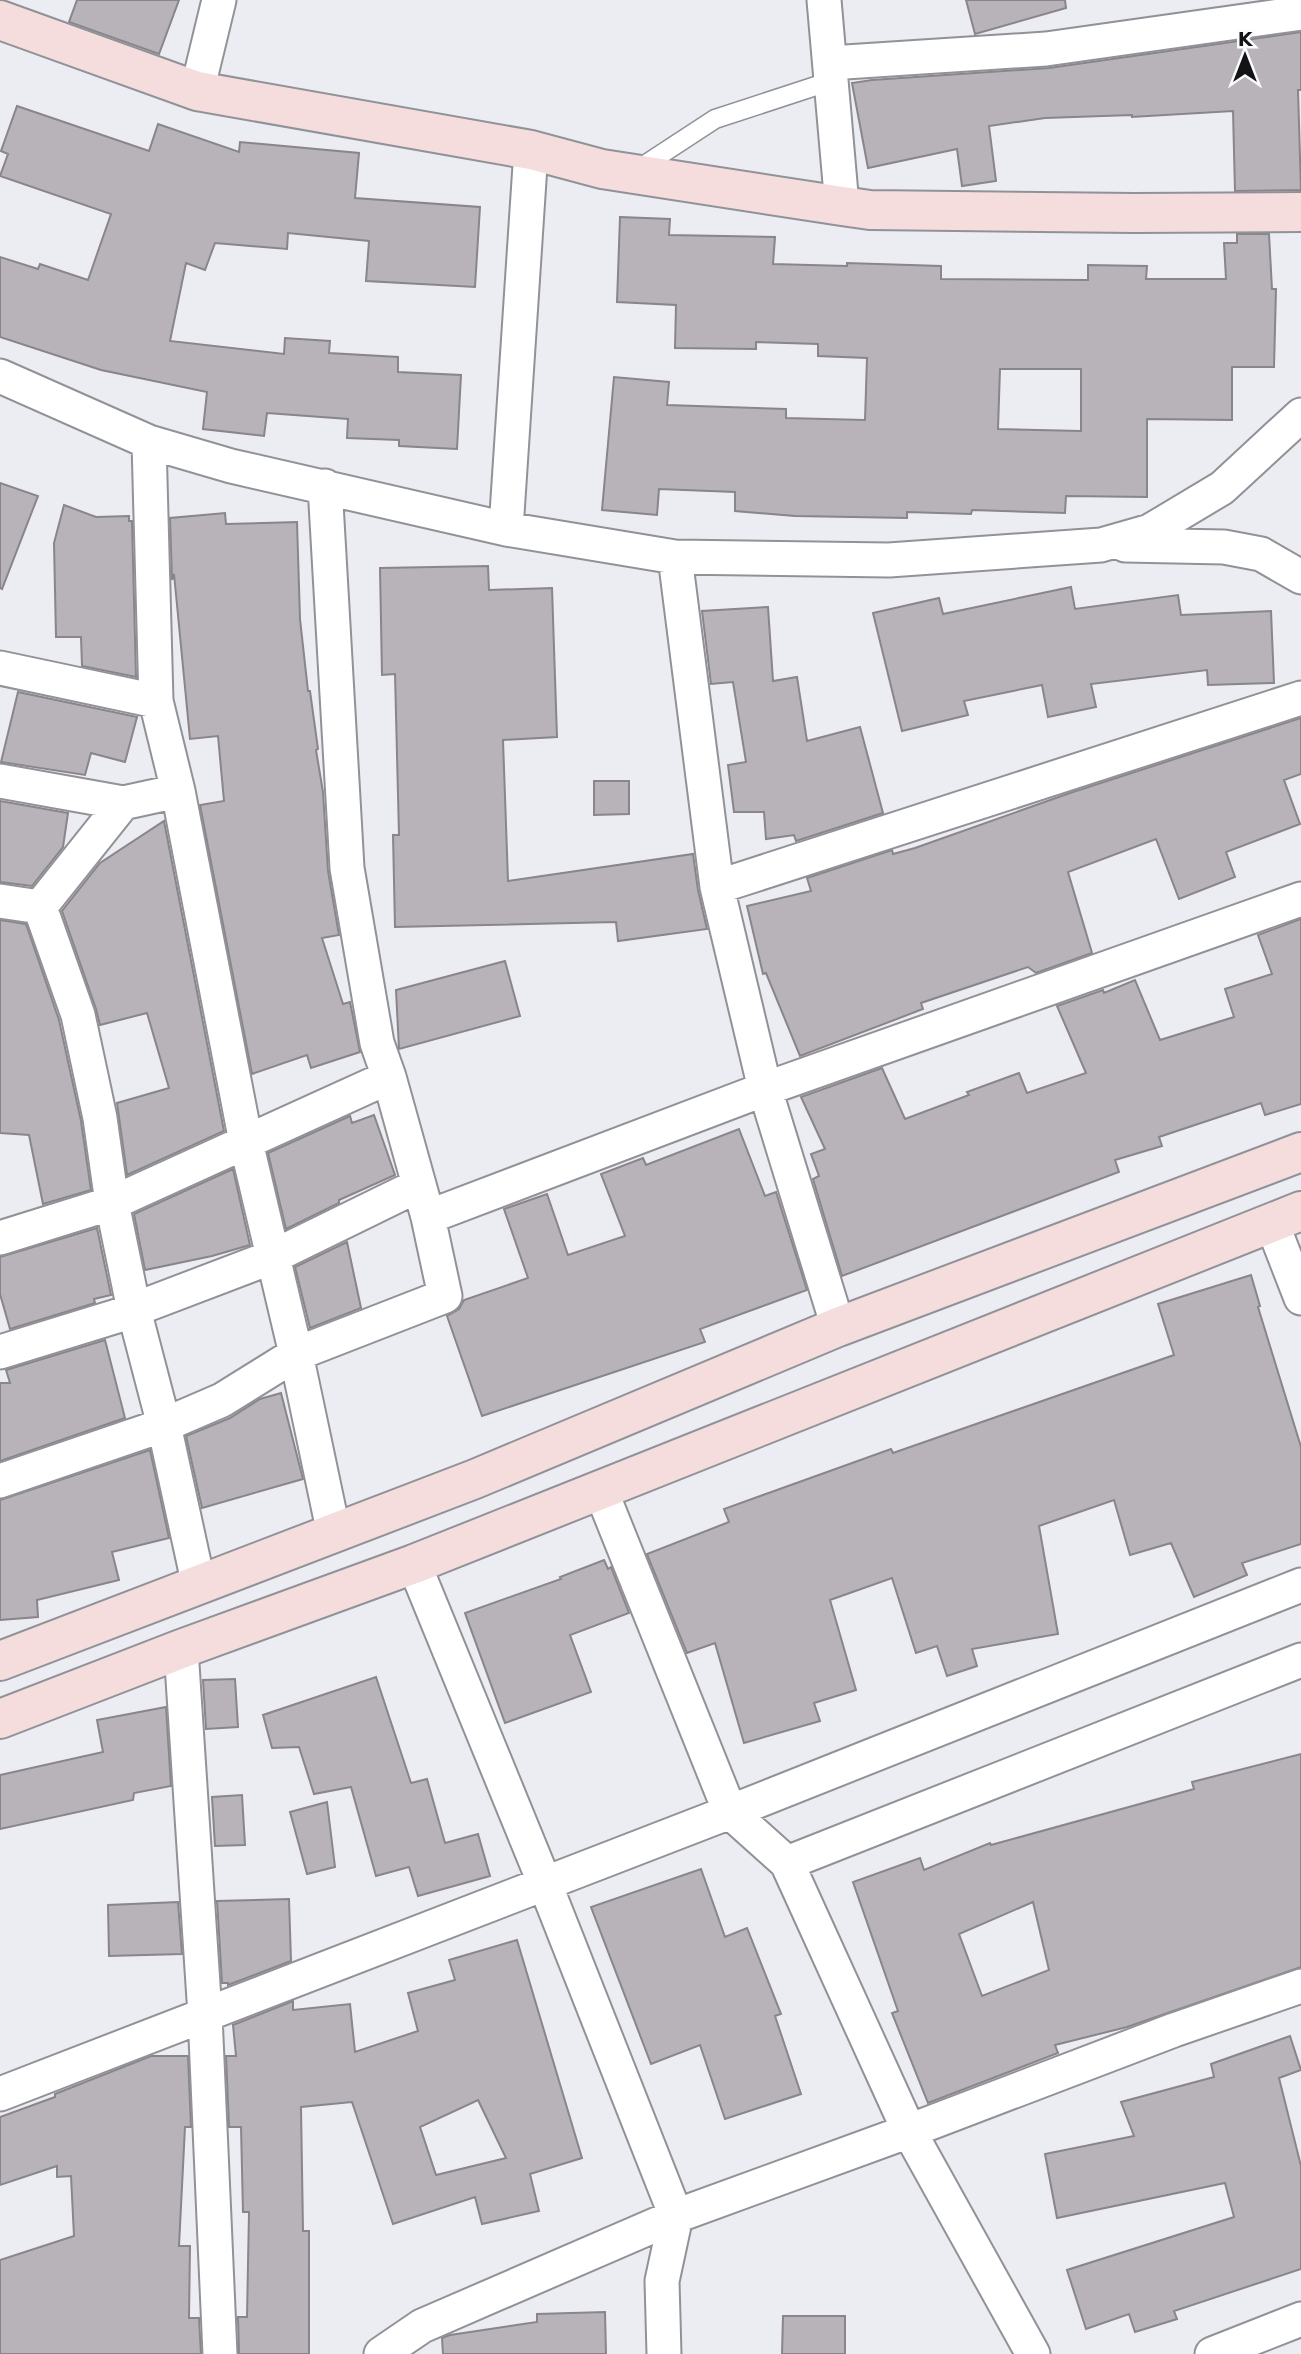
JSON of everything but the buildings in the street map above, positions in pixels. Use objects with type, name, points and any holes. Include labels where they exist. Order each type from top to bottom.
[{"type":"main road","points":[[0,20],[197,91],[531,150],[602,169],[842,206],[870,210],[1301,212]]},
{"type":"main road","points":[[0,1661],[475,1479],[838,1327],[1301,1152]]},
{"type":"main road","points":[[0,1719],[601,1491],[1286,1216]]},
{"type":"street","points":[[197,91],[219,0]]},
{"type":"street","points":[[824,0],[842,206]]},
{"type":"street","points":[[831,72],[1046,49],[1301,13]]},
{"type":"street","points":[[506,529],[531,150]]},
{"type":"street","points":[[0,376],[149,442],[231,466],[506,529],[675,557],[889,561],[1101,545],[1224,547],[1261,554],[1301,577]]},
{"type":"street","points":[[1101,545],[1150,531],[1222,488],[1301,415]]},
{"type":"street","points":[[149,442],[156,701],[178,791],[246,1142],[296,1354],[334,1534]]},
{"type":"street","points":[[0,1481],[164,1425],[222,1400],[296,1354],[445,1296],[429,1217],[377,1043],[348,868],[325,486]]},
{"type":"street","points":[[675,557],[716,887],[765,1089],[838,1327]]},
{"type":"street","points":[[0,668],[156,701]]},
{"type":"street","points":[[716,887],[1301,698]]},
{"type":"street","points":[[0,782],[123,803],[178,791]]},
{"type":"street","points":[[40,907],[123,803]]},
{"type":"street","points":[[429,1217],[765,1089],[1301,899]]},
{"type":"street","points":[[0,901],[40,907]]},
{"type":"street","points":[[40,907],[78,1015],[100,1118],[112,1203],[134,1310],[164,1425],[199,1586]]},
{"type":"street","points":[[0,1238],[112,1203],[389,1077]]},
{"type":"street","points":[[0,1352],[134,1310],[272,1257],[419,1185]]},
{"type":"street","points":[[1286,1216],[1301,1298]]},
{"type":"street","points":[[601,1491],[730,1812],[787,1863],[909,2131],[1033,2354]]},
{"type":"street","points":[[414,1564],[677,2216],[662,2281],[664,2354]]},
{"type":"street","points":[[0,2094],[730,1812],[1301,1585]]},
{"type":"street","points":[[181,1649],[205,2015],[220,2354]]},
{"type":"street","points":[[787,1863],[1301,1660]]},
{"type":"street","points":[[381,2354],[423,2340],[677,2216],[1174,2030],[1301,1986]]},
{"type":"street","points":[[1212,2354],[1301,2319]]},
{"type":"lane","points":[[631,174],[715,119],[831,72]]}]
